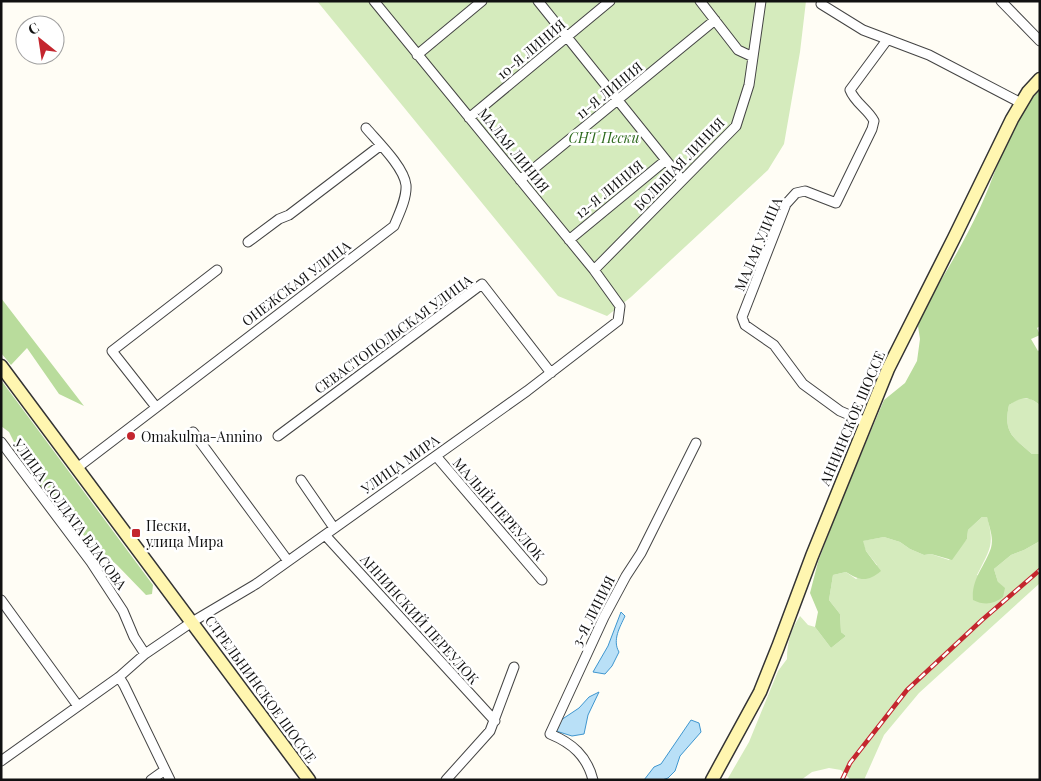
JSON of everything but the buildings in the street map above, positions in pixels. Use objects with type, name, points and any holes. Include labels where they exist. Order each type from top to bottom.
[{"type":"main road","name":"АННИНСКОЕ ШОССЕ","points":[[712,780],[763,683],[888,369],[1012,119],[1040,79]]},
{"type":"main road","name":"СТРЕЛЬНИНСКОЕ ШОССЕ","points":[[1,366],[309,780]]},
{"type":"street","name":"МАЛАЯ ЛИНИЯ","points":[[374,1],[594,270],[620,306],[618,322]]},
{"type":"street","points":[[418,55],[482,1]]},
{"type":"street","points":[[538,1],[682,180]]},
{"type":"street","name":"10-Я ЛИНИЯ","points":[[469,118],[610,1]]},
{"type":"street","points":[[700,1],[738,50],[754,57]]},
{"type":"street","name":"БОЛЬШАЯ ЛИНИЯ","points":[[594,270],[736,126],[750,85],[761,1]]},
{"type":"street","points":[[1001,1],[1040,41]]},
{"type":"street","points":[[821,4],[863,30],[929,55],[1022,103]]},
{"type":"street","name":"11-Я ЛИНИЯ","points":[[520,180],[715,20]]},
{"type":"street","name":"МАЛАЯ УЛИЦА","points":[[866,422],[840,411],[803,384],[774,345],[745,324],[742,318],[786,204],[796,193],[805,191],[836,204],[872,130],[874,121],[871,115],[852,97],[850,90],[887,40]]},
{"type":"street","name":"ОНЕЖСКАЯ УЛИЦА","points":[[77,468],[394,226],[402,208],[406,185],[401,172],[366,128]]},
{"type":"street","points":[[248,242],[280,219],[289,215],[380,145]]},
{"type":"street","name":"12-Я ЛИНИЯ","points":[[569,240],[666,160]]},
{"type":"street","points":[[156,407],[112,350],[217,270]]},
{"type":"street","name":"СЕВАСТОПОЛЬСКАЯ УЛИЦА","points":[[278,436],[482,284],[551,373]]},
{"type":"street","name":"УЛИЦА МИРА","points":[[1,761],[119,677],[132,664],[190,619],[256,584],[551,373],[618,322]]},
{"type":"street","points":[[194,432],[288,561]]},
{"type":"street","name":"УЛИЦА СОЛДАТА ВЛАСОВА","points":[[1,442],[91,562],[123,611],[134,637],[146,654]]},
{"type":"street","name":"3-Я ЛИНИЯ","points":[[593,780],[586,760],[574,748],[550,734],[604,618],[626,576],[641,554],[696,443]]},
{"type":"street","name":"МАЛЫЙ ПЕРЕУЛОК","points":[[436,456],[542,580]]},
{"type":"street","points":[[301,480],[334,528]]},
{"type":"street","name":"АННИНСКИЙ ПЕРЕУЛОК","points":[[325,535],[495,721]]},
{"type":"street","points":[[1,600],[78,706]]},
{"type":"street","points":[[446,780],[490,731],[514,667]]},
{"type":"street","points":[[119,677],[170,780]]},
{"type":"street","points":[[151,780],[165,770]]},
{"type":"green space","name":"СНТ Пески","points":[[317,1],[806,1],[800,52],[784,144],[768,170],[631,297],[607,316],[558,296]]},
{"type":"green space","points":[[1040,90],[1040,326],[1037,328],[1040,335],[1031,339],[1038,351],[1040,350],[1040,405],[1028,398],[1014,402],[1009,405],[1007,422],[1011,434],[1020,443],[1032,454],[1040,454],[1040,541],[1011,555],[994,569],[998,582],[1005,588],[1003,597],[993,603],[985,604],[973,600],[973,592],[976,579],[992,544],[987,517],[982,517],[968,530],[967,539],[952,560],[931,554],[924,555],[900,542],[884,537],[863,541],[866,551],[881,571],[868,579],[860,579],[846,572],[833,575],[829,600],[840,614],[841,632],[846,636],[831,648],[815,627],[818,612],[810,593],[818,562],[840,504],[884,400],[905,383],[917,361],[920,339],[918,326],[922,311],[973,223],[1020,116]]},
{"type":"green space","points":[[1,298],[84,406],[59,394],[27,348],[11,365],[1,353]]},
{"type":"green space","points":[[1,380],[153,585],[152,594],[146,595],[117,565],[69,522],[28,470],[9,432],[1,426]]},
{"type":"green space","points":[[1020,398],[1031,399],[1040,405],[1040,454],[1032,454],[1011,434],[1007,422],[1009,405]]},
{"type":"green space","points":[[982,517],[987,517],[991,541],[988,553],[977,575],[998,582],[994,569],[1011,555],[1040,541],[1040,583],[919,693],[884,735],[864,780],[851,780],[841,770],[829,768],[812,772],[801,780],[727,780],[749,742],[778,671],[787,659],[790,636],[800,616],[808,625],[815,627],[831,648],[846,636],[841,632],[840,614],[829,600],[833,575],[846,572],[856,579],[877,565],[866,551],[862,541],[884,537],[900,542],[924,555],[931,554],[949,560],[967,539],[968,530]]},
{"type":"water","points":[[621,612],[625,616],[619,629],[616,643],[619,652],[612,666],[605,674],[593,672],[608,646]]},
{"type":"water","points":[[599,692],[588,715],[584,734],[572,736],[556,731],[561,720],[579,708],[589,697]]},
{"type":"water","points":[[691,720],[699,723],[701,732],[680,756],[675,771],[668,778],[662,780],[644,780],[654,767],[661,764]]},
{"type":"railway","points":[[842,780],[850,763],[907,690],[982,620],[1040,570]]},
{"type":"place","name":"Omakulma-Annino","points":[[131,436]]},
{"type":"place","name":"Пески, улица Мира","points":[[136,533]]}]
